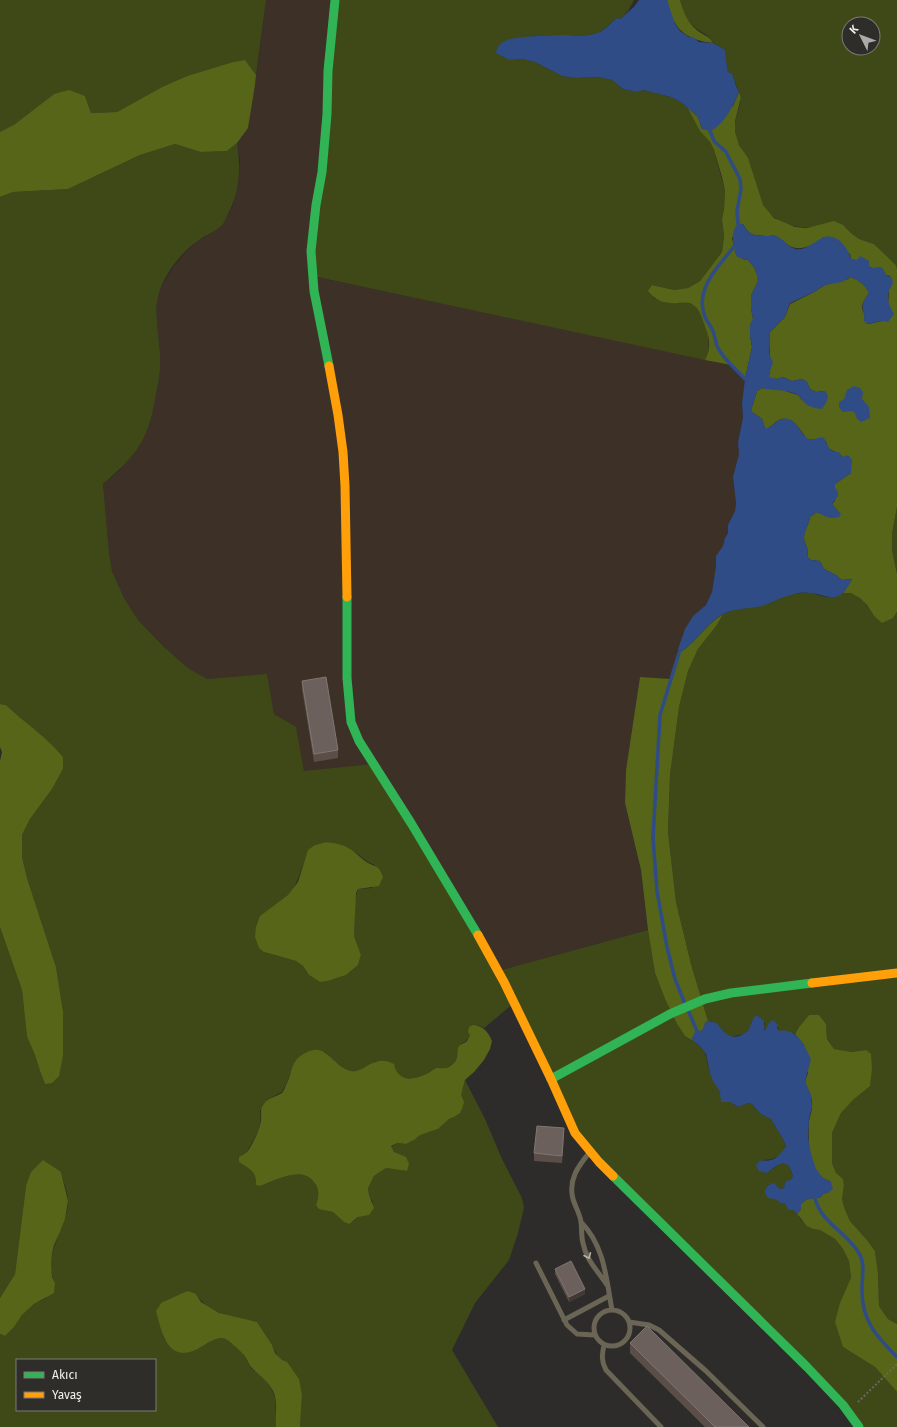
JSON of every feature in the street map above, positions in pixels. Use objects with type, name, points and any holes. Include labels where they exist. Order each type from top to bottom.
[{"type":"street","points":[[335,0],[328,72],[327,114],[323,158],[311,251],[314,291],[338,414],[343,452],[347,555],[347,678],[351,722],[359,741],[412,823],[504,982],[551,1079],[575,1133],[590,1151],[649,1213],[807,1366],[848,1412],[859,1427]]},
{"type":"street","points":[[551,1079],[670,1014],[705,998],[731,993],[897,973]]},
{"type":"lane","points":[[590,1151],[576,1169],[572,1183],[573,1197],[581,1222],[583,1245],[592,1265],[607,1285]]},
{"type":"lane","points":[[581,1222],[589,1230],[603,1257],[612,1310]]},
{"type":"lane","points":[[536,1263],[564,1320],[570,1329],[577,1334],[595,1335]]},
{"type":"lane","points":[[564,1320],[609,1296]]},
{"type":"lane","points":[[612,1310],[616,1311],[624,1315],[629,1322],[630,1330],[627,1339],[616,1346],[604,1345],[595,1335],[594,1326],[597,1318],[604,1312],[612,1310]]},
{"type":"lane","points":[[629,1322],[649,1325],[659,1330],[706,1371],[763,1427]]},
{"type":"lane","points":[[604,1345],[602,1361],[606,1370],[661,1427]]},
{"type":"path","points":[[848,1412],[897,1364]]},
{"type":"shaded area","points":[[266,0],[335,0],[313,276],[731,365],[745,379],[742,403],[743,418],[738,442],[739,454],[733,477],[736,503],[735,511],[728,525],[728,533],[723,546],[716,560],[712,592],[706,605],[700,611],[682,640],[678,649],[679,653],[671,679],[640,677],[626,770],[625,803],[641,870],[648,930],[498,971],[304,771],[296,728],[274,714],[267,675],[207,679],[188,668],[163,646],[138,620],[124,598],[112,571],[103,484],[121,469],[157,314],[157,298],[164,282],[174,266],[186,252],[198,241],[222,225],[232,208],[238,185],[240,159],[237,143],[248,128]]},
{"type":"green space","points":[[0,0],[266,0],[256,75],[245,60],[233,62],[187,76],[162,87],[117,112],[91,113],[85,96],[54,94],[15,124],[0,132]]},
{"type":"green space","points":[[335,0],[634,0],[628,11],[620,19],[617,18],[597,33],[520,38],[510,60],[523,59],[535,62],[562,76],[576,78],[598,77],[612,80],[623,89],[637,92],[643,90],[671,97],[687,107],[700,130],[710,142],[714,150],[725,191],[722,219],[724,236],[722,252],[700,281],[688,288],[674,290],[652,285],[654,298],[667,303],[687,303],[694,305],[700,312],[708,332],[709,353],[705,360],[313,276]]},
{"type":"green space","points":[[667,0],[680,0],[691,24],[698,31],[710,38],[713,43],[695,39],[681,31],[672,18]]},
{"type":"green space","points":[[680,0],[897,0],[897,269],[896,265],[874,244],[859,239],[843,225],[810,228],[789,225],[779,221],[763,205],[757,191],[750,165],[739,145],[736,136],[735,123],[741,99],[732,73],[728,72],[725,60],[725,50],[716,45],[709,37],[697,29],[687,18]]},
{"type":"green space","points":[[245,60],[256,75],[248,128],[237,143],[227,151],[201,152],[175,144],[140,155],[68,189],[13,192],[0,197],[0,132],[15,124],[54,94],[69,90],[85,96],[91,113],[117,112],[162,87],[187,76],[233,62]]},
{"type":"green space","points":[[739,92],[741,98],[735,121],[735,132],[739,145],[748,158],[763,205],[774,218],[795,227],[807,228],[834,221],[843,225],[859,239],[874,244],[896,265],[897,507],[892,534],[892,550],[897,574],[897,612],[893,618],[882,623],[874,616],[867,605],[860,598],[851,593],[843,593],[852,579],[842,580],[824,569],[820,561],[811,560],[807,557],[808,549],[804,538],[810,517],[817,512],[826,516],[840,514],[832,504],[835,501],[835,484],[851,473],[851,466],[844,457],[828,448],[826,441],[807,439],[799,427],[788,419],[779,420],[768,428],[765,428],[762,419],[752,412],[752,407],[757,391],[762,388],[782,390],[798,395],[802,400],[825,391],[816,392],[810,389],[807,382],[802,379],[792,381],[783,377],[777,379],[769,378],[770,332],[785,317],[790,304],[825,285],[848,279],[850,277],[856,279],[869,292],[862,306],[865,314],[864,320],[868,324],[883,321],[892,311],[888,304],[890,276],[886,275],[882,268],[872,268],[851,259],[850,254],[824,237],[811,245],[797,248],[788,245],[780,238],[774,236],[760,236],[753,234],[748,231],[743,224],[732,238],[736,254],[743,259],[748,260],[754,267],[757,275],[757,283],[751,296],[753,319],[750,325],[750,336],[752,347],[745,379],[731,365],[705,360],[709,350],[709,340],[707,331],[698,310],[695,307],[688,303],[669,303],[661,301],[648,291],[652,285],[674,290],[688,288],[700,281],[722,252],[724,236],[722,219],[725,191],[722,177],[710,142],[700,131],[687,107],[698,117],[702,129],[733,106]]},
{"type":"green space","points":[[237,143],[239,171],[237,189],[235,198],[222,225],[191,246],[179,258],[168,273],[160,289],[156,309],[160,374],[150,422],[140,444],[133,454],[125,464],[103,484],[112,571],[124,598],[138,620],[163,646],[188,668],[207,679],[267,674],[274,714],[296,727],[304,771],[373,764],[498,971],[648,930],[655,973],[665,999],[677,1024],[685,1036],[699,1045],[705,1053],[710,1073],[721,1095],[738,1107],[748,1103],[752,1104],[761,1114],[771,1119],[783,1139],[786,1146],[782,1152],[774,1158],[763,1160],[767,1173],[779,1165],[786,1164],[789,1166],[793,1176],[785,1182],[784,1188],[780,1189],[777,1186],[770,1184],[766,1187],[774,1197],[785,1203],[801,1220],[813,1229],[820,1230],[835,1239],[843,1249],[849,1261],[851,1278],[843,1347],[875,1367],[897,1392],[897,1427],[859,1427],[575,1133],[514,1003],[484,1028],[477,1025],[466,1041],[461,1044],[456,1060],[453,1064],[444,1069],[435,1068],[416,1078],[400,1076],[395,1070],[376,1061],[357,1071],[347,1070],[339,1066],[325,1052],[295,1061],[282,1092],[268,1099],[260,1111],[261,1117],[259,1128],[255,1138],[246,1153],[242,1155],[242,1164],[249,1168],[253,1173],[256,1178],[257,1185],[260,1186],[287,1176],[302,1175],[308,1177],[313,1181],[318,1189],[316,1205],[333,1212],[344,1222],[354,1221],[373,1203],[369,1195],[368,1187],[374,1176],[386,1168],[407,1171],[391,1147],[397,1143],[406,1144],[414,1140],[419,1135],[438,1129],[449,1119],[454,1117],[465,1080],[522,1198],[524,1208],[509,1260],[475,1303],[452,1350],[498,1427],[300,1427],[302,1395],[257,1322],[231,1317],[215,1311],[201,1301],[196,1294],[180,1294],[162,1302],[159,1321],[165,1340],[199,1348],[210,1341],[221,1337],[226,1338],[244,1355],[251,1368],[269,1384],[275,1397],[276,1427],[0,1427],[0,1334],[5,1336],[14,1327],[22,1315],[34,1304],[46,1298],[55,1283],[51,1273],[51,1262],[56,1242],[67,1212],[68,1198],[61,1172],[26,1186],[15,1274],[0,1298],[0,927],[22,990],[27,1037],[45,1084],[63,1056],[63,1011],[56,967],[27,878],[22,857],[22,835],[30,819],[52,789],[63,769],[63,757],[43,737],[6,705],[0,704],[0,197],[13,192],[68,189],[140,155],[175,144],[201,152],[227,151]],"holes":[[[326,842],[347,848],[375,865],[372,888],[358,889],[355,899],[354,936],[361,955],[358,965],[346,975],[320,982],[309,975],[303,966],[296,961],[264,952],[272,907],[286,898],[294,888],[306,858],[315,845]]]},
{"type":"green space","points":[[897,507],[897,574],[892,550],[892,534]]},
{"type":"green space","points":[[810,592],[828,597],[844,593],[854,594],[862,600],[874,616],[893,618],[897,612],[897,1324],[888,1319],[879,1306],[878,1273],[875,1251],[850,1221],[842,1199],[844,1186],[843,1180],[836,1173],[832,1163],[832,1133],[841,1113],[854,1099],[866,1050],[852,1052],[834,1049],[827,1039],[826,1024],[809,1015],[795,1034],[788,1031],[779,1031],[776,1022],[766,1031],[764,1027],[765,1023],[758,1016],[747,1033],[731,1037],[715,1023],[708,1021],[691,964],[676,902],[668,832],[670,775],[679,707],[688,671],[698,649],[717,625],[723,614],[737,609],[770,603],[779,598],[792,594]]},
{"type":"green space","points":[[723,614],[717,625],[698,649],[688,671],[679,707],[670,775],[668,832],[676,902],[691,964],[708,1021],[705,1023],[703,1030],[698,1032],[692,1038],[693,1041],[685,1036],[677,1024],[655,973],[641,870],[625,803],[626,770],[640,677],[671,679],[679,653],[691,644],[711,623]]},
{"type":"green space","points":[[0,704],[6,705],[43,737],[63,757],[63,769],[52,789],[30,819],[22,835],[22,857],[27,878],[56,967],[63,1011],[63,1056],[59,1076],[52,1083],[45,1084],[27,1037],[22,990],[0,927],[0,761],[2,752],[0,747]]},
{"type":"green space","points":[[326,842],[347,847],[365,861],[378,868],[383,877],[379,886],[358,889],[356,893],[354,936],[361,955],[358,965],[346,975],[320,982],[309,975],[303,966],[296,961],[264,952],[259,948],[255,937],[256,927],[260,916],[288,895],[298,882],[308,850],[315,845]]},
{"type":"green space","points":[[809,1015],[819,1015],[826,1024],[827,1039],[834,1049],[852,1052],[866,1050],[871,1054],[872,1069],[870,1086],[854,1099],[841,1113],[832,1133],[832,1163],[836,1173],[843,1179],[844,1186],[842,1199],[850,1221],[875,1251],[878,1273],[879,1306],[888,1319],[897,1324],[897,1392],[875,1367],[843,1347],[835,1322],[840,1303],[851,1278],[849,1261],[843,1249],[835,1239],[820,1230],[807,1226],[797,1214],[801,1209],[801,1204],[807,1199],[820,1198],[823,1194],[829,1192],[831,1182],[823,1178],[818,1173],[814,1166],[809,1144],[809,1121],[812,1100],[805,1082],[808,1073],[804,1045],[795,1034]]},
{"type":"green space","points":[[473,1025],[485,1030],[492,1041],[490,1049],[484,1060],[465,1080],[461,1095],[464,1102],[460,1113],[449,1119],[438,1129],[420,1135],[406,1144],[397,1143],[391,1146],[394,1152],[406,1157],[409,1164],[407,1171],[386,1168],[374,1176],[368,1188],[374,1208],[369,1215],[358,1217],[349,1224],[344,1222],[333,1212],[319,1209],[316,1205],[318,1195],[317,1186],[308,1177],[302,1175],[287,1176],[260,1186],[256,1185],[254,1173],[239,1162],[239,1157],[247,1152],[257,1133],[261,1121],[262,1106],[272,1097],[283,1092],[293,1066],[301,1055],[315,1050],[323,1051],[341,1067],[351,1071],[361,1070],[374,1062],[386,1061],[394,1064],[398,1074],[406,1078],[416,1078],[436,1068],[447,1068],[454,1063],[457,1058],[460,1045],[467,1041],[470,1035],[468,1032],[469,1027]]},
{"type":"green space","points":[[43,1160],[61,1172],[68,1201],[65,1219],[54,1245],[52,1254],[52,1277],[55,1283],[54,1293],[34,1304],[22,1315],[14,1327],[5,1336],[0,1334],[0,1298],[15,1274],[26,1186],[31,1172]]},
{"type":"green space","points":[[188,1291],[196,1294],[201,1302],[219,1313],[257,1322],[272,1345],[275,1353],[282,1360],[287,1362],[299,1379],[302,1395],[300,1427],[276,1427],[276,1400],[271,1387],[251,1367],[244,1355],[228,1340],[217,1338],[190,1352],[181,1353],[174,1350],[169,1345],[164,1338],[156,1311],[162,1302]]},
{"type":"water","points":[[639,0],[667,0],[675,24],[680,31],[689,37],[693,37],[699,42],[713,43],[725,50],[728,72],[732,73],[739,92],[724,120],[710,131],[702,129],[698,117],[681,102],[671,97],[643,90],[637,92],[623,89],[612,80],[598,77],[576,78],[562,76],[535,62],[523,59],[510,60],[496,53],[501,44],[510,39],[544,35],[584,35],[600,32],[617,18],[620,19],[634,7]]},
{"type":"water","points":[[738,223],[743,224],[748,231],[753,234],[778,237],[796,249],[808,247],[825,237],[838,240],[848,250],[851,259],[857,260],[860,256],[869,261],[869,266],[872,268],[882,268],[886,275],[892,278],[893,280],[888,297],[894,314],[888,322],[883,321],[866,324],[864,320],[863,306],[869,292],[856,279],[850,277],[842,282],[825,285],[790,303],[785,317],[770,332],[769,352],[773,362],[769,377],[777,379],[783,377],[792,381],[802,379],[807,382],[810,389],[816,392],[825,391],[828,395],[827,401],[822,409],[811,407],[807,405],[798,395],[792,392],[762,388],[757,391],[752,407],[752,412],[762,419],[765,428],[768,428],[779,420],[785,418],[790,419],[809,439],[824,438],[831,450],[839,452],[842,457],[848,455],[852,460],[851,473],[835,484],[838,496],[832,504],[841,514],[839,517],[833,518],[817,512],[810,517],[804,539],[808,549],[807,557],[811,560],[820,561],[824,569],[842,580],[852,579],[844,592],[836,597],[827,597],[813,593],[800,593],[783,597],[762,606],[728,612],[718,617],[679,653],[678,649],[685,629],[693,616],[706,605],[712,592],[716,556],[723,546],[728,533],[728,525],[735,511],[736,503],[733,477],[739,454],[738,442],[743,418],[742,403],[745,379],[752,347],[750,336],[750,325],[753,319],[751,296],[757,283],[757,275],[754,267],[748,260],[737,257],[736,254],[733,234]]},
{"type":"water","points":[[854,386],[860,388],[863,392],[862,399],[869,407],[870,418],[861,422],[852,411],[843,412],[839,408],[839,402],[844,399],[847,390]]},
{"type":"water","points":[[756,1016],[764,1021],[765,1031],[770,1022],[773,1021],[778,1025],[777,1028],[779,1031],[790,1032],[795,1035],[803,1043],[811,1059],[805,1082],[811,1095],[812,1106],[809,1119],[808,1137],[811,1154],[816,1169],[823,1178],[831,1182],[833,1189],[823,1194],[820,1198],[807,1199],[801,1204],[801,1209],[797,1214],[793,1210],[788,1210],[785,1203],[768,1198],[765,1193],[766,1187],[772,1183],[780,1189],[784,1188],[785,1182],[793,1176],[788,1166],[785,1164],[779,1165],[767,1173],[759,1171],[756,1165],[761,1161],[773,1160],[786,1146],[783,1139],[771,1119],[761,1114],[752,1104],[748,1103],[738,1107],[730,1102],[721,1102],[720,1092],[710,1073],[706,1054],[699,1045],[693,1041],[692,1038],[695,1032],[703,1030],[705,1023],[708,1021],[717,1023],[730,1036],[738,1036],[748,1031],[754,1017]]},
{"type":"building","points":[[326,677],[338,750],[314,754],[302,681]]},
{"type":"building","points":[[537,1126],[564,1128],[562,1156],[534,1153]]},
{"type":"building","points":[[571,1261],[585,1289],[569,1297],[555,1269]]},
{"type":"building","points":[[647,1326],[749,1427],[715,1427],[630,1343]]},
{"type":"waterway","points":[[710,131],[714,141],[726,152],[740,179],[741,189],[737,211],[738,223]]},
{"type":"waterway","points":[[734,247],[709,279],[705,288],[702,307],[720,351],[745,379]]},
{"type":"waterway","points":[[679,653],[660,715],[653,838],[657,891],[667,947],[675,979],[685,1004]]},
{"type":"waterway","points":[[688,1010],[697,1031]]},
{"type":"waterway","points":[[815,1198],[823,1215],[849,1240],[860,1255],[863,1267],[862,1299],[867,1318],[876,1334],[897,1357]]},
{"type":"traffic: fast","points":[[329,366],[314,291],[311,251],[316,205],[322,172],[327,114],[328,71],[335,0]]},
{"type":"traffic: fast","points":[[347,597],[347,678],[351,722],[359,741],[411,823],[478,935]]},
{"type":"traffic: fast","points":[[551,1079],[670,1014],[705,999],[731,993],[812,983]]},
{"type":"traffic: fast","points":[[613,1176],[807,1367],[843,1405],[859,1427]]},
{"type":"traffic: slow","points":[[329,366],[343,452],[347,597]]},
{"type":"traffic: slow","points":[[478,935],[504,982],[551,1079],[575,1133],[599,1162],[613,1176]]},
{"type":"traffic: slow","points":[[812,983],[897,973]]}]
